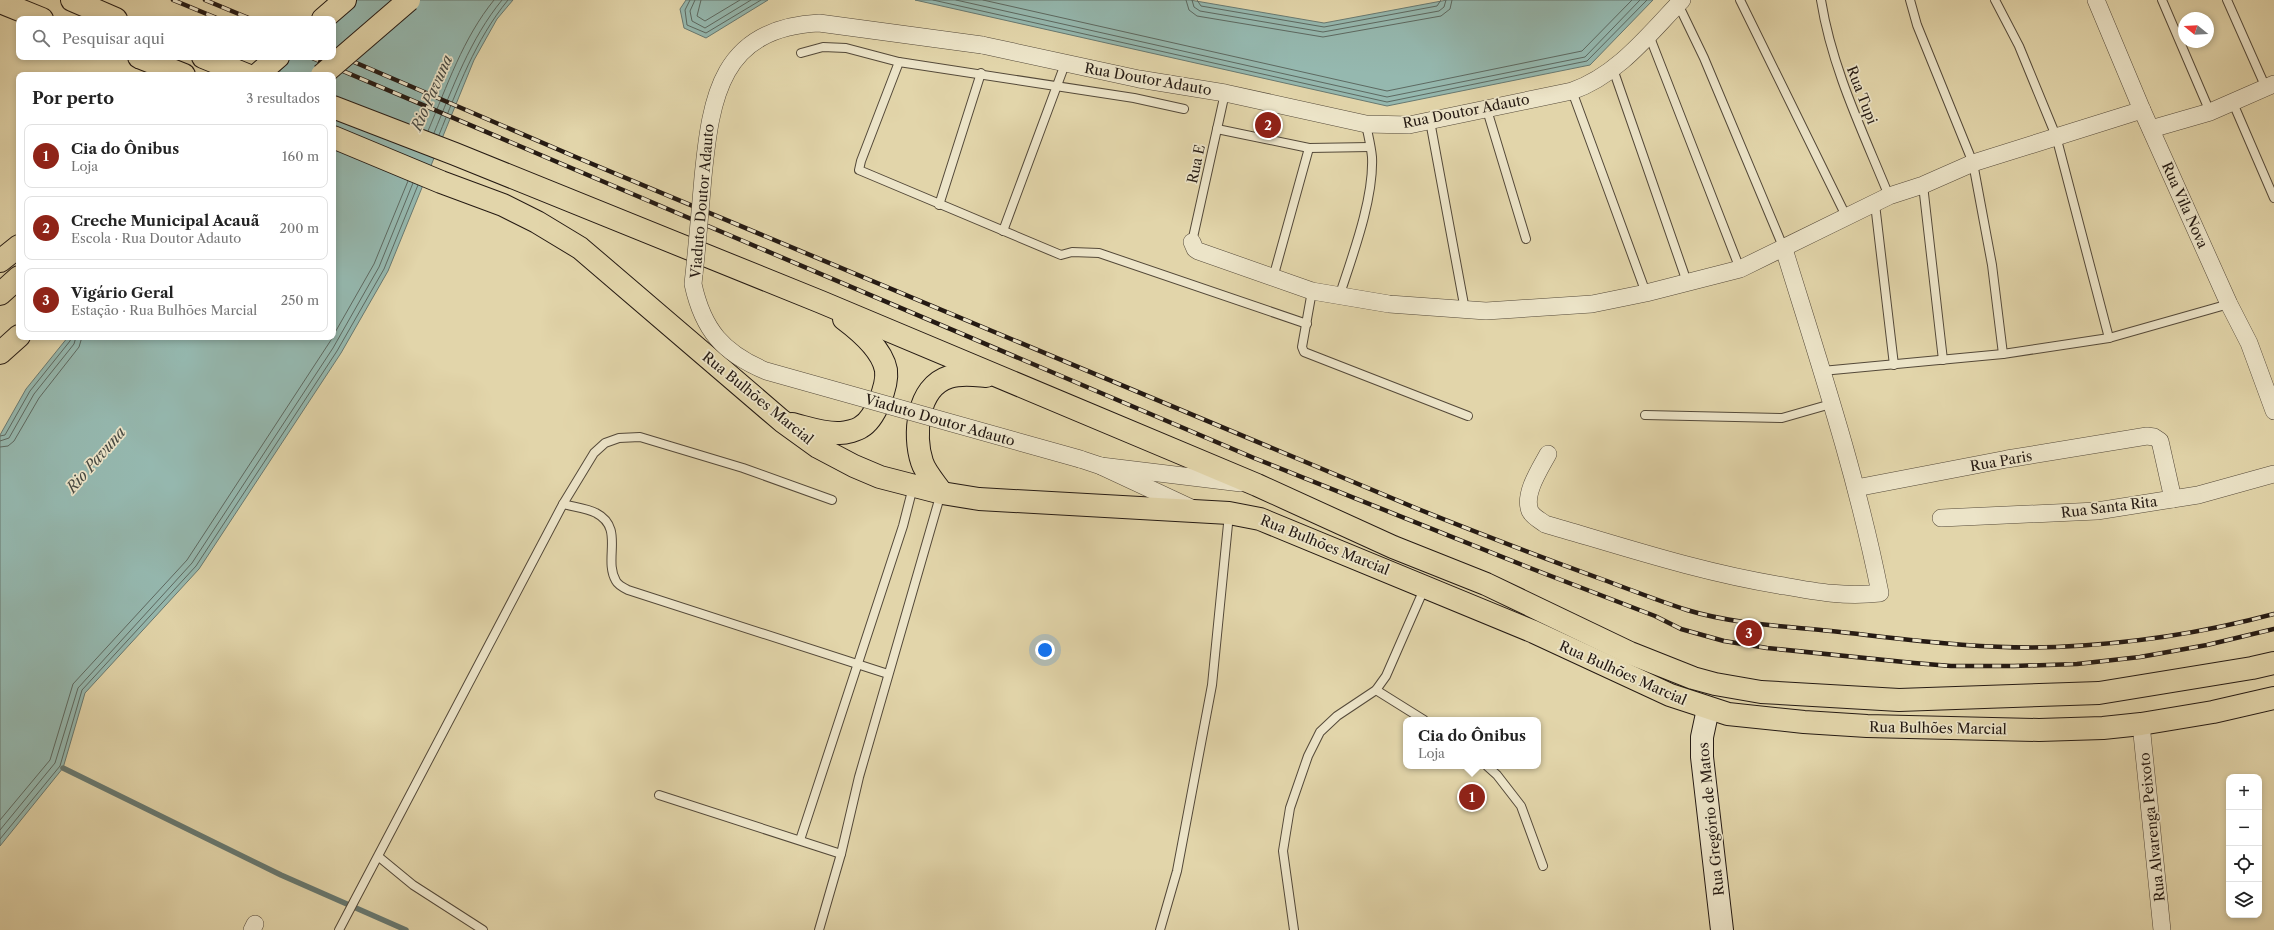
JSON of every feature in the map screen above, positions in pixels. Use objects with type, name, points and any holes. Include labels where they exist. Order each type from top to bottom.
[{"type":"main road","points":[[72,0],[109,16]]},
{"type":"main road","points":[[326,16],[345,0]]},
{"type":"main road","points":[[325,72],[409,0]]},
{"type":"main road","points":[[0,2],[35,16]]},
{"type":"main road","points":[[146,60],[176,72]]},
{"type":"main road","points":[[210,60],[238,72]]},
{"type":"main road","points":[[260,72],[274,60]]},
{"type":"main road","name":"Rua Bulhões Marcial","points":[[336,108],[455,154],[821,302],[997,376],[1257,486],[1393,547],[1486,584],[1673,672],[1715,684],[1762,692],[1899,700],[2100,693],[2274,663]]},
{"type":"main road","name":"Rua Bulhões Marcial","points":[[336,138],[441,182],[503,205],[580,248],[782,421],[818,447],[854,466],[880,477],[942,493],[979,499],[1230,513],[1260,519],[1385,569],[1534,632],[1630,679],[1708,709],[1751,716],[1866,726],[2039,730],[2103,728],[2141,724],[2213,712],[2274,698]]},
{"type":"main road","points":[[0,261],[16,248]]},
{"type":"main road","points":[[0,294],[16,280]]},
{"type":"main road","points":[[782,421],[814,430],[841,433],[861,427],[874,414],[883,393],[886,370],[879,355],[867,337],[821,302]]},
{"type":"main road","points":[[0,353],[16,339]]},
{"type":"main road","points":[[942,493],[922,463],[916,439],[919,416],[926,398],[935,385],[949,377],[964,374],[997,376]]},
{"type":"main road","points":[[1385,569],[1393,547]]},
{"type":"street","name":"Rua Vila Nova","points":[[2096,0],[2142,110],[2229,304],[2249,343],[2274,411]]},
{"type":"street","name":"Rua Doutor Adauto","points":[[982,45],[1065,64],[1225,93],[1366,124],[1409,125],[1487,110],[1572,91],[1590,85],[1613,69],[1649,35],[1680,2]]},
{"type":"street","name":"Viaduto Doutor Adauto","points":[[982,45],[819,23],[796,24],[775,30],[756,40],[733,61],[719,85],[711,111],[694,284],[698,304],[714,335],[728,350],[745,362],[766,371],[1080,459],[1101,466],[1196,511]]},
{"type":"street","points":[[2151,129],[2210,112],[2270,86]]},
{"type":"street","points":[[1192,242],[1195,249],[1198,251],[1312,291],[1339,297],[1389,304],[1465,310],[1592,304],[1646,293],[1740,269],[1784,249],[1846,216],[1973,163],[2142,110]]},
{"type":"street","points":[[1548,454],[1531,491],[1529,503],[1534,516],[1545,524],[1663,559],[1764,583],[1831,594],[1858,596],[1880,593],[1868,532],[1856,488],[1784,249]]},
{"type":"street","name":"Rua Paris","points":[[1856,488],[2007,459],[2147,436],[2154,437],[2160,442],[2172,499]]},
{"type":"street","name":"Viaduto Doutor Adauto","points":[[1101,466],[1257,486]]},
{"type":"street","name":"Rua Santa Rita","points":[[1941,518],[2097,511],[2198,495],[2274,474]]},
{"type":"street","name":"Rua Gregório de Matos","points":[[1708,709],[1702,737],[1702,757],[1722,930]]},
{"type":"street","name":"Rua Alvarenga Peixoto","points":[[2141,724],[2162,930]]},
{"type":"lane","points":[[1740,0],[1846,216]]},
{"type":"lane","name":"Rua Tupi","points":[[1821,0],[1826,27],[1842,82],[1882,200],[1894,365]]},
{"type":"lane","points":[[1910,0],[1925,47],[1973,163],[1992,265],[2002,354]]},
{"type":"lane","points":[[1995,0],[2019,46],[2056,136],[2109,338]]},
{"type":"lane","points":[[2162,0],[2210,112]]},
{"type":"lane","points":[[2227,0],[2270,86]]},
{"type":"lane","points":[[1680,2],[1784,249]]},
{"type":"lane","points":[[1649,35],[1740,269]]},
{"type":"lane","points":[[801,53],[822,47],[846,48],[899,62],[981,73],[1057,87],[1134,98],[1184,109]]},
{"type":"lane","points":[[899,62],[861,161],[859,170],[939,205],[1061,255],[1072,252],[1098,253],[1308,324]]},
{"type":"lane","points":[[1003,231],[1065,64]]},
{"type":"lane","points":[[1613,69],[1687,282]]},
{"type":"lane","points":[[939,205],[981,73]]},
{"type":"lane","points":[[1572,91],[1646,293]]},
{"type":"lane","name":"Rua E","points":[[1192,242],[1225,93]]},
{"type":"lane","points":[[2233,103],[2274,198]]},
{"type":"lane","points":[[1487,110],[1526,239]]},
{"type":"lane","points":[[1430,121],[1465,310]]},
{"type":"lane","points":[[1339,297],[1363,222],[1372,157],[1366,124]]},
{"type":"lane","points":[[1217,129],[1309,148],[1370,148]]},
{"type":"lane","points":[[1273,278],[1309,148]]},
{"type":"lane","points":[[1923,185],[1943,360]]},
{"type":"lane","points":[[1312,291],[1308,324],[1302,347],[1307,354],[1468,416]]},
{"type":"lane","points":[[1822,371],[2002,354],[2109,338],[2229,304]]},
{"type":"lane","points":[[1645,415],[1782,418],[1830,404]]},
{"type":"lane","points":[[339,930],[379,857],[563,504],[594,453],[605,443],[619,438],[640,437],[743,468],[832,500]]},
{"type":"lane","points":[[800,840],[903,526],[913,486]]},
{"type":"lane","points":[[819,930],[841,854],[859,777],[942,493]]},
{"type":"lane","points":[[563,504],[596,513],[605,519],[611,527],[613,535],[612,572],[617,582],[628,590],[858,663],[888,674]]},
{"type":"lane","points":[[1160,930],[1177,871],[1212,685],[1230,513]]},
{"type":"lane","points":[[1294,930],[1283,851],[1290,808],[1308,756],[1320,732],[1337,716],[1376,690],[1386,676],[1425,586]]},
{"type":"lane","points":[[1376,690],[1419,717]]},
{"type":"lane","points":[[1490,769],[1521,806],[1543,866]]},
{"type":"lane","points":[[659,795],[841,854]]},
{"type":"lane","points":[[379,857],[413,885],[483,930]]},
{"type":"water","name":"Rio Pavuna","points":[[337,0],[513,0],[497,19],[474,60],[388,271],[341,353],[199,569],[85,693],[63,768],[0,846],[0,435],[26,389],[66,340],[336,340],[336,72],[279,72],[289,60],[336,60],[336,16],[334,16]]},
{"type":"water","points":[[686,0],[768,0],[706,38],[684,28],[680,9]]},
{"type":"water","points":[[915,0],[1190,0],[1324,23],[1447,0],[1653,0],[1590,65],[1387,106]]},
{"type":"waterway","points":[[63,768],[281,875],[406,930]]},
{"type":"railway","points":[[173,0],[212,16]]},
{"type":"railway","points":[[205,0],[244,16]]},
{"type":"railway","points":[[336,54],[578,158],[1418,509],[1534,554],[1704,615],[1758,624],[1943,643],[2028,648],[2084,646],[2139,640],[2220,627],[2274,614]]},
{"type":"railway","points":[[317,60],[1254,458],[1655,616],[1681,629],[1724,641],[1767,648],[1951,666],[2077,664],[2140,657],[2207,645],[2274,629]]},
{"type":"place","name":"Creche Municipal Acauã","points":[[1268,125]]},
{"type":"place","name":"Vigário Geral","points":[[1749,633]]},
{"type":"place","name":"Cia do Ônibus","points":[[1472,797]]}]
